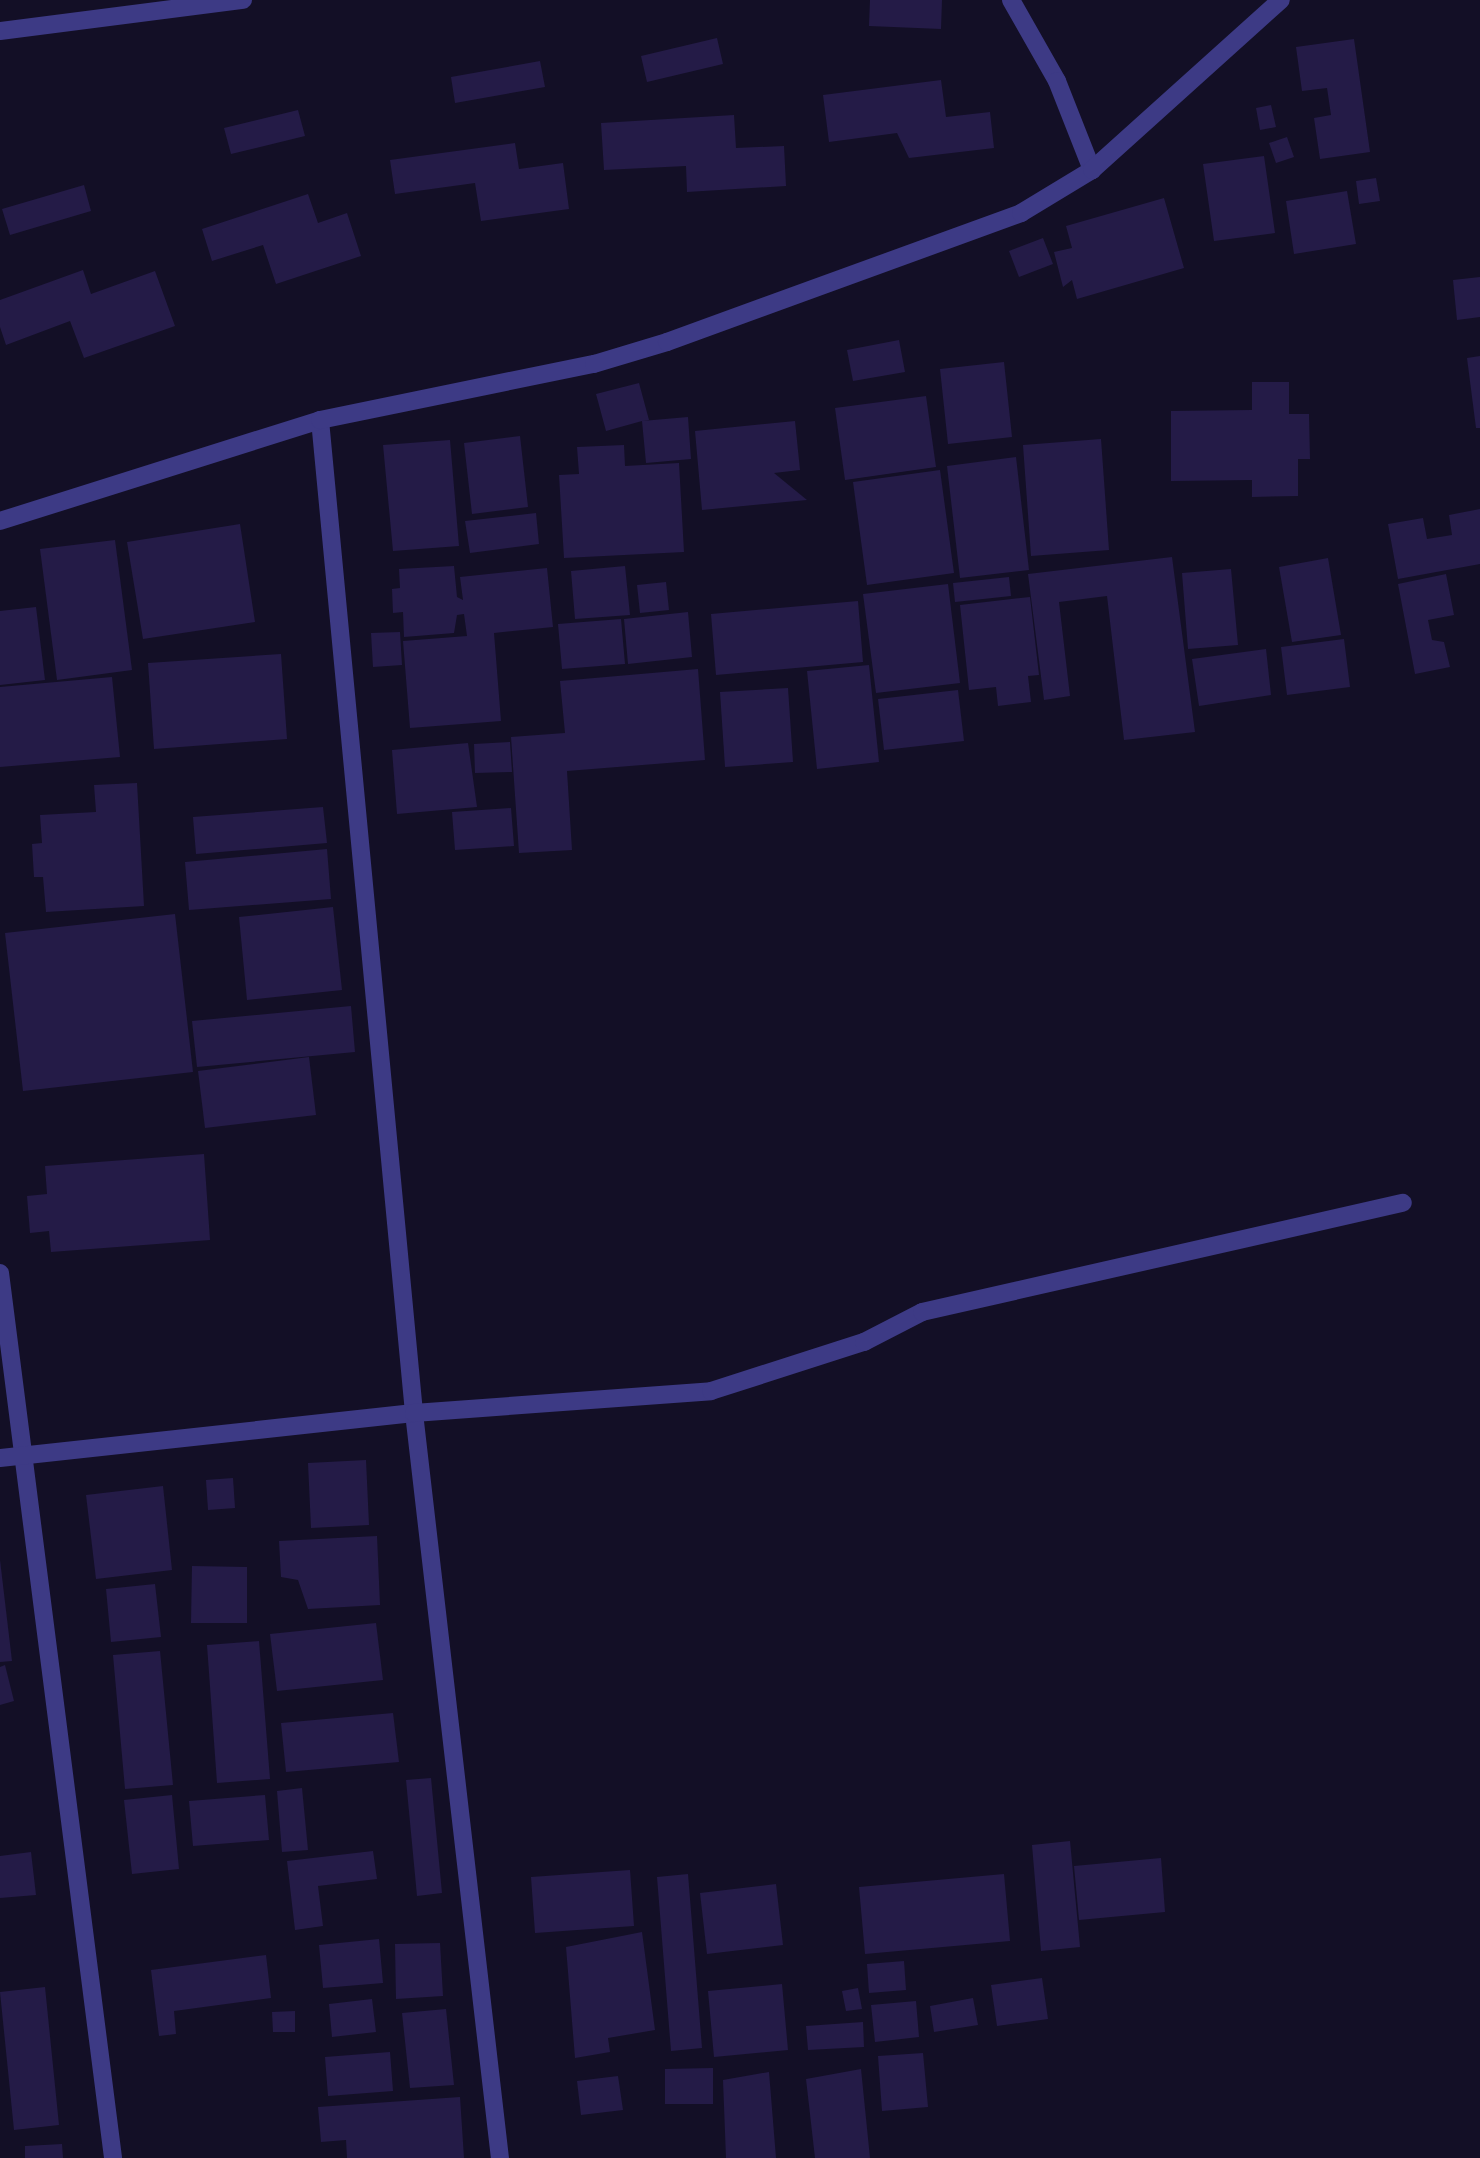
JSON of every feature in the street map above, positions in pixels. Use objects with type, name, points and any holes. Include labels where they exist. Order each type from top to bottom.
[{"type":"street","points":[[0,31],[243,0]]},
{"type":"street","points":[[1012,0],[1057,81],[1092,170]]},
{"type":"street","points":[[0,521],[320,420],[594,364],[667,342],[1021,213],[1092,170],[1281,0]]},
{"type":"street","points":[[320,420],[414,1413],[500,2158]]},
{"type":"street","points":[[0,1458],[414,1413],[711,1391],[864,1342],[922,1312],[1403,1203]]},
{"type":"street","points":[[0,1273],[113,2158]]},
{"type":"building","points":[[870,0],[942,0],[941,29],[869,26]]},
{"type":"building","points":[[717,38],[723,64],[647,82],[641,56]]},
{"type":"building","points":[[1354,39],[1370,152],[1320,159],[1314,118],[1331,115],[1327,88],[1302,91],[1296,47]]},
{"type":"building","points":[[540,61],[545,87],[455,103],[451,77]]},
{"type":"building","points":[[941,80],[946,117],[990,112],[994,148],[909,158],[897,133],[829,142],[823,95]]},
{"type":"building","points":[[1271,105],[1276,127],[1260,130],[1256,108]]},
{"type":"building","points":[[298,110],[305,136],[231,154],[224,128]]},
{"type":"building","points":[[734,115],[736,148],[784,146],[786,186],[687,192],[686,166],[604,170],[601,123]]},
{"type":"building","points":[[1287,137],[1294,157],[1276,163],[1269,143]]},
{"type":"building","points":[[515,143],[519,169],[563,163],[569,209],[481,221],[475,183],[395,194],[390,160]]},
{"type":"building","points":[[1264,156],[1275,233],[1214,241],[1203,164]]},
{"type":"building","points":[[1376,178],[1380,201],[1359,204],[1356,181]]},
{"type":"building","points":[[84,185],[91,211],[10,235],[2,209]]},
{"type":"building","points":[[1347,191],[1356,244],[1294,254],[1286,201]]},
{"type":"building","points":[[308,194],[318,223],[347,213],[361,256],[276,284],[263,245],[212,261],[202,229]]},
{"type":"building","points":[[1164,198],[1184,268],[1077,299],[1072,280],[1063,287],[1054,252],[1072,248],[1066,226]]},
{"type":"building","points":[[1043,238],[1053,264],[1019,277],[1009,251]]},
{"type":"building","points":[[83,270],[91,294],[155,271],[175,326],[84,358],[70,321],[6,345],[0,327],[0,300]]},
{"type":"building","points":[[1480,277],[1480,317],[1457,320],[1453,280]]},
{"type":"building","points":[[899,340],[905,372],[853,381],[847,350]]},
{"type":"building","points":[[1480,356],[1480,428],[1476,428],[1467,358]]},
{"type":"building","points":[[1004,362],[1012,437],[948,444],[940,369]]},
{"type":"building","points":[[1252,382],[1289,382],[1289,414],[1309,414],[1310,459],[1298,459],[1298,496],[1252,497],[1252,480],[1171,481],[1171,411],[1252,410]]},
{"type":"building","points":[[639,383],[649,420],[606,431],[596,394]]},
{"type":"building","points":[[926,396],[936,467],[845,480],[835,408]]},
{"type":"building","points":[[688,417],[691,459],[646,463],[642,421]]},
{"type":"building","points":[[795,421],[800,470],[774,473],[807,500],[702,510],[695,431]]},
{"type":"building","points":[[520,436],[528,507],[472,514],[464,443]]},
{"type":"building","points":[[1101,439],[1109,550],[1031,556],[1023,445]]},
{"type":"building","points":[[450,440],[459,546],[393,551],[383,445]]},
{"type":"building","points":[[624,445],[625,466],[679,463],[684,552],[564,558],[559,475],[579,474],[577,447]]},
{"type":"building","points":[[1016,457],[1029,570],[960,578],[947,466]]},
{"type":"building","points":[[940,470],[954,573],[867,585],[853,482]]},
{"type":"building","points":[[1480,509],[1480,564],[1398,579],[1388,524],[1423,518],[1427,539],[1452,535],[1449,515]]},
{"type":"building","points":[[536,513],[539,544],[470,553],[465,521]]},
{"type":"building","points":[[240,524],[255,622],[143,639],[127,542]]},
{"type":"building","points":[[115,540],[132,670],[57,680],[40,549]]},
{"type":"building","points":[[1172,557],[1195,732],[1124,740],[1107,596],[1059,602],[1070,696],[1044,700],[1028,574]]},
{"type":"building","points":[[1328,558],[1341,635],[1292,642],[1279,567]]},
{"type":"building","points":[[454,566],[457,597],[463,600],[460,577],[547,568],[553,627],[494,633],[501,721],[410,728],[403,641],[467,636],[464,614],[457,615],[454,633],[404,637],[403,612],[393,613],[392,589],[400,588],[399,569]]},
{"type":"building","points":[[625,566],[630,615],[575,619],[571,571]]},
{"type":"building","points":[[1231,569],[1238,645],[1188,649],[1182,573]]},
{"type":"building","points":[[1446,574],[1454,615],[1428,620],[1432,640],[1444,642],[1450,667],[1415,674],[1398,584]]},
{"type":"building","points":[[1009,577],[1011,596],[955,602],[953,583]]},
{"type":"building","points":[[666,582],[669,610],[640,613],[637,585]]},
{"type":"building","points":[[948,584],[960,683],[876,693],[863,594]]},
{"type":"building","points":[[1030,597],[1039,675],[1028,676],[1031,702],[998,706],[996,687],[969,690],[960,605]]},
{"type":"building","points":[[858,601],[863,662],[716,675],[711,614]]},
{"type":"building","points":[[36,607],[45,680],[0,685],[0,611]]},
{"type":"building","points":[[688,612],[692,657],[628,664],[624,619]]},
{"type":"building","points":[[621,619],[625,664],[562,669],[558,624]]},
{"type":"building","points":[[400,632],[402,665],[373,667],[371,633]]},
{"type":"building","points":[[1344,639],[1350,687],[1287,695],[1281,647]]},
{"type":"building","points":[[1266,649],[1271,695],[1199,706],[1192,659]]},
{"type":"building","points":[[281,654],[287,739],[154,749],[148,663]]},
{"type":"building","points":[[869,665],[879,762],[817,769],[807,671]]},
{"type":"building","points":[[698,669],[705,760],[567,771],[572,850],[519,853],[511,737],[565,733],[560,681]]},
{"type":"building","points":[[112,677],[120,757],[0,767],[0,687]]},
{"type":"building","points":[[788,688],[793,762],[725,767],[720,692]]},
{"type":"building","points":[[958,690],[964,741],[884,750],[878,699]]},
{"type":"building","points":[[510,742],[512,772],[475,773],[474,744]]},
{"type":"building","points":[[468,743],[477,807],[397,814],[392,750]]},
{"type":"building","points":[[137,783],[144,906],[46,912],[43,877],[34,877],[32,844],[42,843],[40,815],[96,812],[94,785]]},
{"type":"building","points":[[323,807],[327,843],[196,854],[193,817]]},
{"type":"building","points":[[511,808],[514,846],[455,850],[452,812]]},
{"type":"building","points":[[327,849],[331,899],[189,910],[185,862]]},
{"type":"building","points":[[333,907],[342,990],[247,1000],[239,917]]},
{"type":"building","points":[[175,914],[193,1072],[23,1091],[5,933]]},
{"type":"building","points":[[351,1006],[355,1052],[197,1067],[192,1021]]},
{"type":"building","points":[[309,1057],[316,1115],[205,1128],[198,1071]]},
{"type":"building","points":[[204,1154],[210,1240],[51,1252],[49,1231],[30,1233],[27,1196],[47,1194],[45,1166]]},
{"type":"building","points":[[366,1460],[369,1525],[311,1528],[308,1463]]},
{"type":"building","points":[[233,1478],[235,1508],[208,1510],[206,1480]]},
{"type":"building","points":[[163,1486],[172,1570],[96,1579],[86,1495]]},
{"type":"building","points":[[377,1536],[380,1605],[308,1609],[298,1580],[281,1577],[279,1541]]},
{"type":"building","points":[[0,1560],[12,1661],[0,1662]]},
{"type":"building","points":[[192,1566],[247,1567],[247,1623],[191,1623]]},
{"type":"building","points":[[155,1584],[161,1637],[111,1642],[106,1589]]},
{"type":"building","points":[[376,1623],[383,1680],[277,1691],[270,1634]]},
{"type":"building","points":[[259,1641],[270,1779],[217,1783],[207,1645]]},
{"type":"building","points":[[160,1651],[173,1785],[125,1789],[113,1655]]},
{"type":"building","points":[[5,1665],[14,1701],[0,1705],[0,1667]]},
{"type":"building","points":[[393,1713],[399,1762],[286,1772],[281,1723]]},
{"type":"building","points":[[431,1778],[442,1893],[417,1896],[406,1780]]},
{"type":"building","points":[[302,1788],[308,1850],[282,1852],[277,1791]]},
{"type":"building","points":[[172,1795],[179,1869],[132,1874],[124,1800]]},
{"type":"building","points":[[265,1795],[269,1840],[193,1846],[189,1801]]},
{"type":"building","points":[[1070,1841],[1080,1947],[1041,1951],[1032,1845]]},
{"type":"building","points":[[373,1851],[377,1879],[318,1886],[323,1926],[295,1930],[287,1861]]},
{"type":"building","points":[[31,1852],[36,1895],[0,1898],[0,1856]]},
{"type":"building","points":[[1161,1858],[1165,1912],[1079,1920],[1074,1866]]},
{"type":"building","points":[[630,1870],[634,1926],[535,1933],[531,1877]]},
{"type":"building","points":[[688,1874],[702,2048],[671,2051],[657,1877]]},
{"type":"building","points":[[1004,1874],[1010,1941],[865,1954],[859,1887]]},
{"type":"building","points":[[776,1884],[783,1945],[707,1954],[700,1893]]},
{"type":"building","points":[[642,1932],[655,2030],[608,2038],[610,2052],[575,2058],[566,1947]]},
{"type":"building","points":[[379,1939],[383,1983],[323,1988],[319,1945]]},
{"type":"building","points":[[440,1943],[443,1996],[396,1999],[395,1944]]},
{"type":"building","points":[[266,1955],[271,1998],[174,2011],[176,2034],[159,2036],[151,1970]]},
{"type":"building","points":[[904,1961],[906,1990],[869,1993],[867,1964]]},
{"type":"building","points":[[1042,1978],[1048,2019],[997,2026],[991,1985]]},
{"type":"building","points":[[782,1984],[788,2050],[714,2057],[708,1991]]},
{"type":"building","points":[[45,1987],[59,2125],[14,2130],[0,1992]]},
{"type":"building","points":[[858,1988],[862,2009],[846,2011],[842,1991]]},
{"type":"building","points":[[973,1998],[978,2025],[934,2032],[930,2006]]},
{"type":"building","points":[[372,1999],[376,2032],[332,2037],[329,2004]]},
{"type":"building","points":[[916,2001],[919,2037],[875,2042],[871,2005]]},
{"type":"building","points":[[446,2009],[454,2085],[410,2088],[402,2013]]},
{"type":"building","points":[[295,2011],[295,2032],[273,2032],[272,2012]]},
{"type":"building","points":[[863,2022],[864,2047],[808,2050],[806,2026]]},
{"type":"building","points":[[390,2052],[393,2091],[328,2096],[325,2057]]},
{"type":"building","points":[[923,2053],[928,2107],[882,2111],[878,2056]]},
{"type":"building","points":[[713,2068],[713,2104],[665,2104],[665,2069]]},
{"type":"building","points":[[861,2069],[870,2158],[815,2158],[806,2079]]},
{"type":"building","points":[[769,2072],[776,2158],[726,2158],[723,2080]]},
{"type":"building","points":[[618,2076],[623,2110],[581,2115],[577,2081]]},
{"type":"building","points":[[460,2097],[464,2158],[347,2158],[346,2140],[321,2142],[318,2107]]},
{"type":"building","points":[[62,2144],[63,2158],[25,2158],[25,2146]]}]
